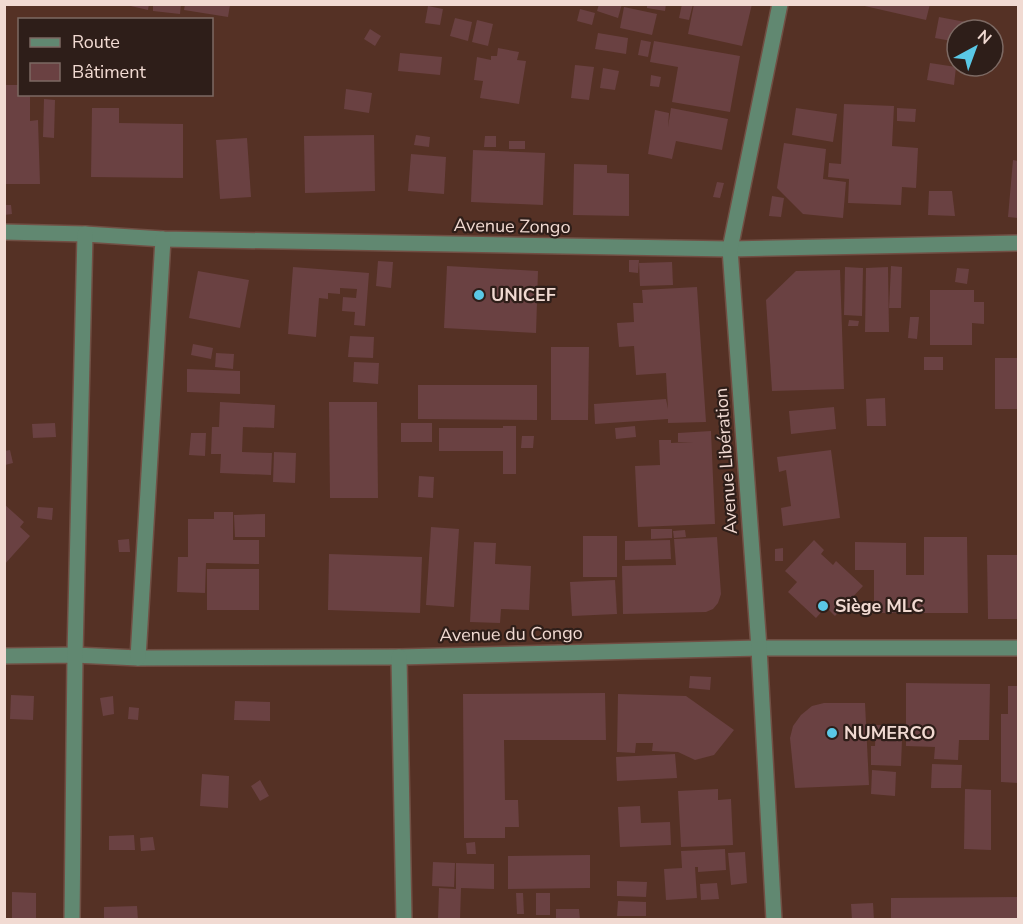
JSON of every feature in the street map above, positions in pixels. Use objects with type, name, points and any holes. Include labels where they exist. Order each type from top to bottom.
[{"type":"street","name":"Avenue Libération","points":[[774,920],[759,648],[730,249],[780,4]]},
{"type":"street","name":"Avenue Zongo","points":[[4,232],[163,239],[730,249],[1018,243]]},
{"type":"street","points":[[72,920],[75,655],[85,234]]},
{"type":"street","points":[[138,658],[163,239]]},
{"type":"street","name":"Avenue du Congo","points":[[4,656],[399,657],[759,648],[1018,648]]},
{"type":"street","points":[[399,657],[404,920]]},
{"type":"building","points":[[122,4],[149,4],[148,10]]},
{"type":"building","points":[[153,4],[181,4],[180,14],[153,11]]},
{"type":"building","points":[[185,4],[230,5],[228,17],[184,10]]},
{"type":"building","points":[[599,4],[622,4],[618,18],[597,11]]},
{"type":"building","points":[[647,4],[666,4],[665,11],[647,8]]},
{"type":"building","points":[[682,4],[693,4],[689,20],[679,18]]},
{"type":"building","points":[[694,4],[752,4],[742,46],[688,34]]},
{"type":"building","points":[[856,4],[930,4],[926,20]]},
{"type":"building","points":[[428,6],[443,9],[440,25],[425,23]]},
{"type":"building","points":[[624,7],[657,14],[652,35],[620,28]]},
{"type":"building","points":[[580,9],[595,13],[592,25],[577,21]]},
{"type":"building","points":[[939,17],[945,18],[945,40],[935,38]]},
{"type":"building","points":[[455,18],[472,22],[468,41],[450,36]]},
{"type":"building","points":[[477,20],[493,24],[488,46],[472,42]]},
{"type":"building","points":[[370,29],[381,36],[375,46],[364,39]]},
{"type":"building","points":[[598,33],[628,38],[626,54],[595,49]]},
{"type":"building","points":[[641,40],[651,42],[648,57],[638,55]]},
{"type":"building","points":[[654,41],[740,56],[730,112],[672,102],[678,67],[650,62]]},
{"type":"building","points":[[498,48],[519,52],[517,60],[526,61],[519,104],[480,98],[483,81],[474,80],[477,57],[491,60],[491,56],[497,56]]},
{"type":"building","points":[[400,53],[442,57],[440,75],[398,71]]},
{"type":"building","points":[[930,63],[945,65],[945,78],[955,78],[954,85],[927,80]]},
{"type":"building","points":[[575,65],[594,67],[589,100],[571,98]]},
{"type":"building","points":[[603,68],[619,71],[615,90],[600,88]]},
{"type":"building","points":[[651,75],[661,77],[659,87],[650,86]]},
{"type":"building","points":[[4,85],[18,85],[18,96],[30,96],[30,121],[38,120],[40,184],[4,184]]},
{"type":"building","points":[[346,89],[372,93],[369,113],[344,109]]},
{"type":"building","points":[[44,99],[55,100],[54,138],[43,137]]},
{"type":"building","points":[[844,104],[894,106],[892,146],[918,148],[916,188],[902,187],[901,205],[848,203],[849,179],[828,177],[829,163],[841,164]]},
{"type":"building","points":[[92,108],[119,108],[119,123],[183,124],[183,178],[91,177]]},
{"type":"building","points":[[671,108],[728,119],[722,150],[676,141],[672,159],[648,154],[655,110],[669,113],[668,127]]},
{"type":"building","points":[[796,108],[837,114],[833,142],[792,135]]},
{"type":"building","points":[[897,108],[916,109],[915,122],[897,121]]},
{"type":"building","points":[[374,135],[375,191],[305,193],[304,136]]},
{"type":"building","points":[[416,135],[430,137],[429,147],[414,145]]},
{"type":"building","points":[[485,136],[496,136],[496,147],[484,147]]},
{"type":"building","points":[[247,138],[251,197],[220,199],[216,140]]},
{"type":"building","points":[[509,141],[525,141],[525,149],[509,149]]},
{"type":"building","points":[[784,143],[826,149],[823,179],[846,182],[843,218],[803,214],[777,188]]},
{"type":"building","points":[[473,150],[545,153],[543,205],[471,202]]},
{"type":"building","points":[[411,154],[446,157],[444,194],[408,191]]},
{"type":"building","points":[[1013,160],[1018,161],[1018,218],[1008,217]]},
{"type":"building","points":[[574,164],[607,165],[607,173],[629,174],[629,216],[573,215]]},
{"type":"building","points":[[717,182],[724,183],[720,198],[713,197]]},
{"type":"building","points":[[929,191],[952,191],[955,216],[928,215]]},
{"type":"building","points":[[772,196],[784,198],[781,217],[769,216]]},
{"type":"building","points":[[4,205],[11,205],[12,214],[4,215]]},
{"type":"building","points":[[629,260],[639,260],[638,273],[629,272]]},
{"type":"building","points":[[378,261],[393,262],[391,288],[376,286]]},
{"type":"building","points":[[672,262],[673,285],[640,286],[639,263]]},
{"type":"building","points":[[447,266],[538,271],[536,333],[444,328]]},
{"type":"building","points":[[891,266],[902,267],[901,308],[889,308]]},
{"type":"building","points":[[293,267],[369,273],[365,326],[354,325],[355,312],[342,311],[343,297],[356,298],[357,289],[340,288],[340,294],[328,293],[328,299],[319,298],[316,337],[288,334]]},
{"type":"building","points":[[845,267],[863,268],[862,316],[844,315]]},
{"type":"building","points":[[888,267],[889,332],[865,332],[866,268]]},
{"type":"building","points":[[957,268],[969,269],[967,284],[955,282]]},
{"type":"building","points":[[840,270],[844,389],[772,391],[766,300],[796,271]]},
{"type":"building","points":[[198,271],[249,280],[240,328],[189,318]]},
{"type":"building","points":[[697,287],[706,422],[668,423],[668,419],[595,424],[594,404],[666,399],[668,409],[666,373],[636,375],[634,346],[619,347],[617,323],[634,322],[633,303],[643,303],[642,290]]},
{"type":"building","points":[[930,290],[974,290],[974,302],[984,302],[984,324],[972,323],[972,345],[930,345]]},
{"type":"building","points":[[910,317],[919,317],[917,339],[908,338]]},
{"type":"building","points":[[849,320],[859,321],[858,326],[848,326]]},
{"type":"building","points":[[350,336],[374,337],[373,358],[348,357]]},
{"type":"building","points":[[193,344],[213,348],[211,359],[191,355]]},
{"type":"building","points":[[551,347],[589,347],[588,420],[551,420]]},
{"type":"building","points":[[216,353],[234,354],[233,369],[215,367]]},
{"type":"building","points":[[924,357],[943,357],[943,370],[924,370]]},
{"type":"building","points":[[995,358],[1018,358],[1018,409],[995,409]]},
{"type":"building","points":[[354,362],[379,363],[378,384],[353,382]]},
{"type":"building","points":[[187,369],[240,371],[240,394],[187,392]]},
{"type":"building","points":[[418,385],[537,385],[537,420],[418,419]]},
{"type":"building","points":[[885,398],[886,426],[867,426],[866,399]]},
{"type":"building","points":[[220,402],[275,405],[274,428],[243,427],[242,452],[272,453],[271,475],[220,473],[221,454],[211,454],[212,427],[219,427]]},
{"type":"building","points":[[329,402],[377,402],[378,498],[330,498]]},
{"type":"building","points":[[834,407],[836,429],[791,434],[789,411]]},
{"type":"building","points":[[55,423],[56,437],[33,438],[32,424]]},
{"type":"building","points":[[401,423],[432,423],[432,442],[401,442]]},
{"type":"building","points":[[503,426],[516,426],[516,474],[503,474],[503,451],[439,451],[439,428],[503,428]]},
{"type":"building","points":[[635,426],[636,437],[616,439],[615,428]]},
{"type":"building","points":[[711,431],[715,524],[638,527],[635,466],[660,465],[659,440],[671,440],[671,443],[693,442],[678,442],[678,433]]},
{"type":"building","points":[[191,433],[206,433],[205,456],[189,455]]},
{"type":"building","points":[[522,436],[534,436],[533,448],[521,448]]},
{"type":"building","points":[[10,450],[13,463],[5,465],[4,451]]},
{"type":"building","points":[[831,450],[840,518],[783,526],[781,508],[791,506],[786,470],[779,472],[777,457]]},
{"type":"building","points":[[274,452],[296,453],[295,483],[273,482]]},
{"type":"building","points":[[419,476],[434,477],[433,498],[418,497]]},
{"type":"building","points":[[4,504],[24,522],[20,527],[30,536],[4,565]]},
{"type":"building","points":[[38,507],[53,508],[52,520],[37,518]]},
{"type":"building","points":[[214,512],[233,512],[233,540],[259,540],[259,564],[206,563],[205,593],[177,592],[178,557],[188,557],[188,519],[214,519]]},
{"type":"building","points":[[265,514],[265,537],[235,537],[234,515]]},
{"type":"building","points":[[431,527],[459,529],[454,607],[426,605]]},
{"type":"building","points":[[651,529],[672,529],[672,538],[651,539]]},
{"type":"building","points":[[685,530],[686,537],[674,538],[673,531]]},
{"type":"building","points":[[583,536],[617,536],[617,577],[583,577]]},
{"type":"building","points":[[717,537],[721,594],[713,609],[706,612],[623,614],[622,566],[676,565],[674,539]]},
{"type":"building","points":[[924,537],[967,537],[968,613],[874,613],[874,570],[855,570],[855,542],[906,543],[906,575],[924,575]]},
{"type":"building","points":[[129,539],[130,552],[119,552],[118,540]]},
{"type":"building","points":[[670,540],[671,559],[625,560],[625,541]]},
{"type":"building","points":[[814,540],[824,550],[821,554],[833,565],[836,561],[863,586],[835,616],[826,607],[816,618],[788,592],[797,582],[785,571]]},
{"type":"building","points":[[474,542],[496,543],[495,564],[531,566],[529,610],[501,609],[500,623],[470,622]]},
{"type":"building","points":[[783,548],[783,561],[775,561],[775,549]]},
{"type":"building","points":[[329,554],[422,557],[420,613],[328,610]]},
{"type":"building","points":[[987,555],[1018,555],[1018,619],[988,619]]},
{"type":"building","points":[[207,569],[259,569],[259,610],[207,610]]},
{"type":"building","points":[[615,580],[617,614],[572,616],[570,582]]},
{"type":"building","points":[[690,676],[711,677],[710,690],[689,688]]},
{"type":"building","points":[[906,683],[990,684],[989,740],[959,740],[958,760],[934,759],[935,747],[906,746]]},
{"type":"building","points":[[1008,686],[1018,686],[1018,783],[1001,782],[1001,714],[1008,714]]},
{"type":"building","points":[[605,693],[606,740],[504,740],[505,800],[518,800],[519,827],[505,827],[505,838],[464,838],[463,694]]},
{"type":"building","points":[[618,694],[686,696],[734,730],[714,755],[695,760],[678,752],[652,751],[653,743],[636,743],[635,753],[617,752]]},
{"type":"building","points":[[11,695],[34,696],[33,720],[10,719]]},
{"type":"building","points":[[113,696],[114,714],[103,716],[100,698]]},
{"type":"building","points":[[235,701],[270,702],[270,721],[234,720]]},
{"type":"building","points":[[824,703],[865,703],[869,785],[795,788],[790,738],[793,726],[812,706]]},
{"type":"building","points":[[129,707],[139,708],[138,720],[128,719]]},
{"type":"building","points":[[876,725],[891,725],[890,739],[902,740],[901,766],[871,765],[871,746],[875,746]]},
{"type":"building","points":[[675,754],[677,778],[617,781],[616,757]]},
{"type":"building","points":[[932,764],[962,765],[961,788],[931,788]]},
{"type":"building","points":[[872,770],[896,772],[895,796],[871,794]]},
{"type":"building","points":[[202,774],[229,776],[228,808],[200,806]]},
{"type":"building","points":[[260,780],[269,796],[260,801],[251,786]]},
{"type":"building","points":[[718,789],[718,800],[731,799],[733,845],[681,847],[678,791]]},
{"type":"building","points":[[965,789],[991,790],[991,850],[964,849]]},
{"type":"building","points":[[640,806],[641,823],[670,822],[671,845],[620,847],[618,807]]},
{"type":"building","points":[[134,835],[135,850],[109,850],[109,836]]},
{"type":"building","points":[[153,837],[155,850],[141,851],[140,838]]},
{"type":"building","points":[[475,842],[476,854],[467,854],[466,843]]},
{"type":"building","points":[[725,849],[726,870],[698,872],[698,867],[695,867],[697,898],[666,900],[664,869],[682,868],[681,851]]},
{"type":"building","points":[[745,852],[747,883],[731,885],[728,853]]},
{"type":"building","points":[[590,855],[590,888],[508,889],[508,856]]},
{"type":"building","points":[[433,862],[455,863],[454,887],[432,886]]},
{"type":"building","points":[[456,863],[494,864],[494,889],[461,888],[460,920],[438,920],[439,888],[456,889]]},
{"type":"building","points":[[617,881],[647,882],[646,897],[617,896]]},
{"type":"building","points":[[717,883],[719,899],[701,900],[700,884]]},
{"type":"building","points":[[12,892],[36,893],[36,920],[12,920]]},
{"type":"building","points":[[516,893],[523,893],[524,914],[517,914]]},
{"type":"building","points":[[536,893],[550,893],[550,915],[536,915]]},
{"type":"building","points":[[1018,897],[1018,919],[891,920],[891,898]]},
{"type":"building","points":[[618,901],[646,902],[646,916],[617,916]]},
{"type":"building","points":[[873,903],[874,920],[852,920],[851,904]]},
{"type":"building","points":[[137,906],[138,920],[104,920],[104,907]]},
{"type":"building","points":[[556,909],[579,909],[580,920],[556,920]]},
{"type":"place","name":"UNICEF","points":[[479,295]]},
{"type":"place","name":"Siège MLC","points":[[823,606]]},
{"type":"place","name":"NUMERCO","points":[[832,733]]}]
